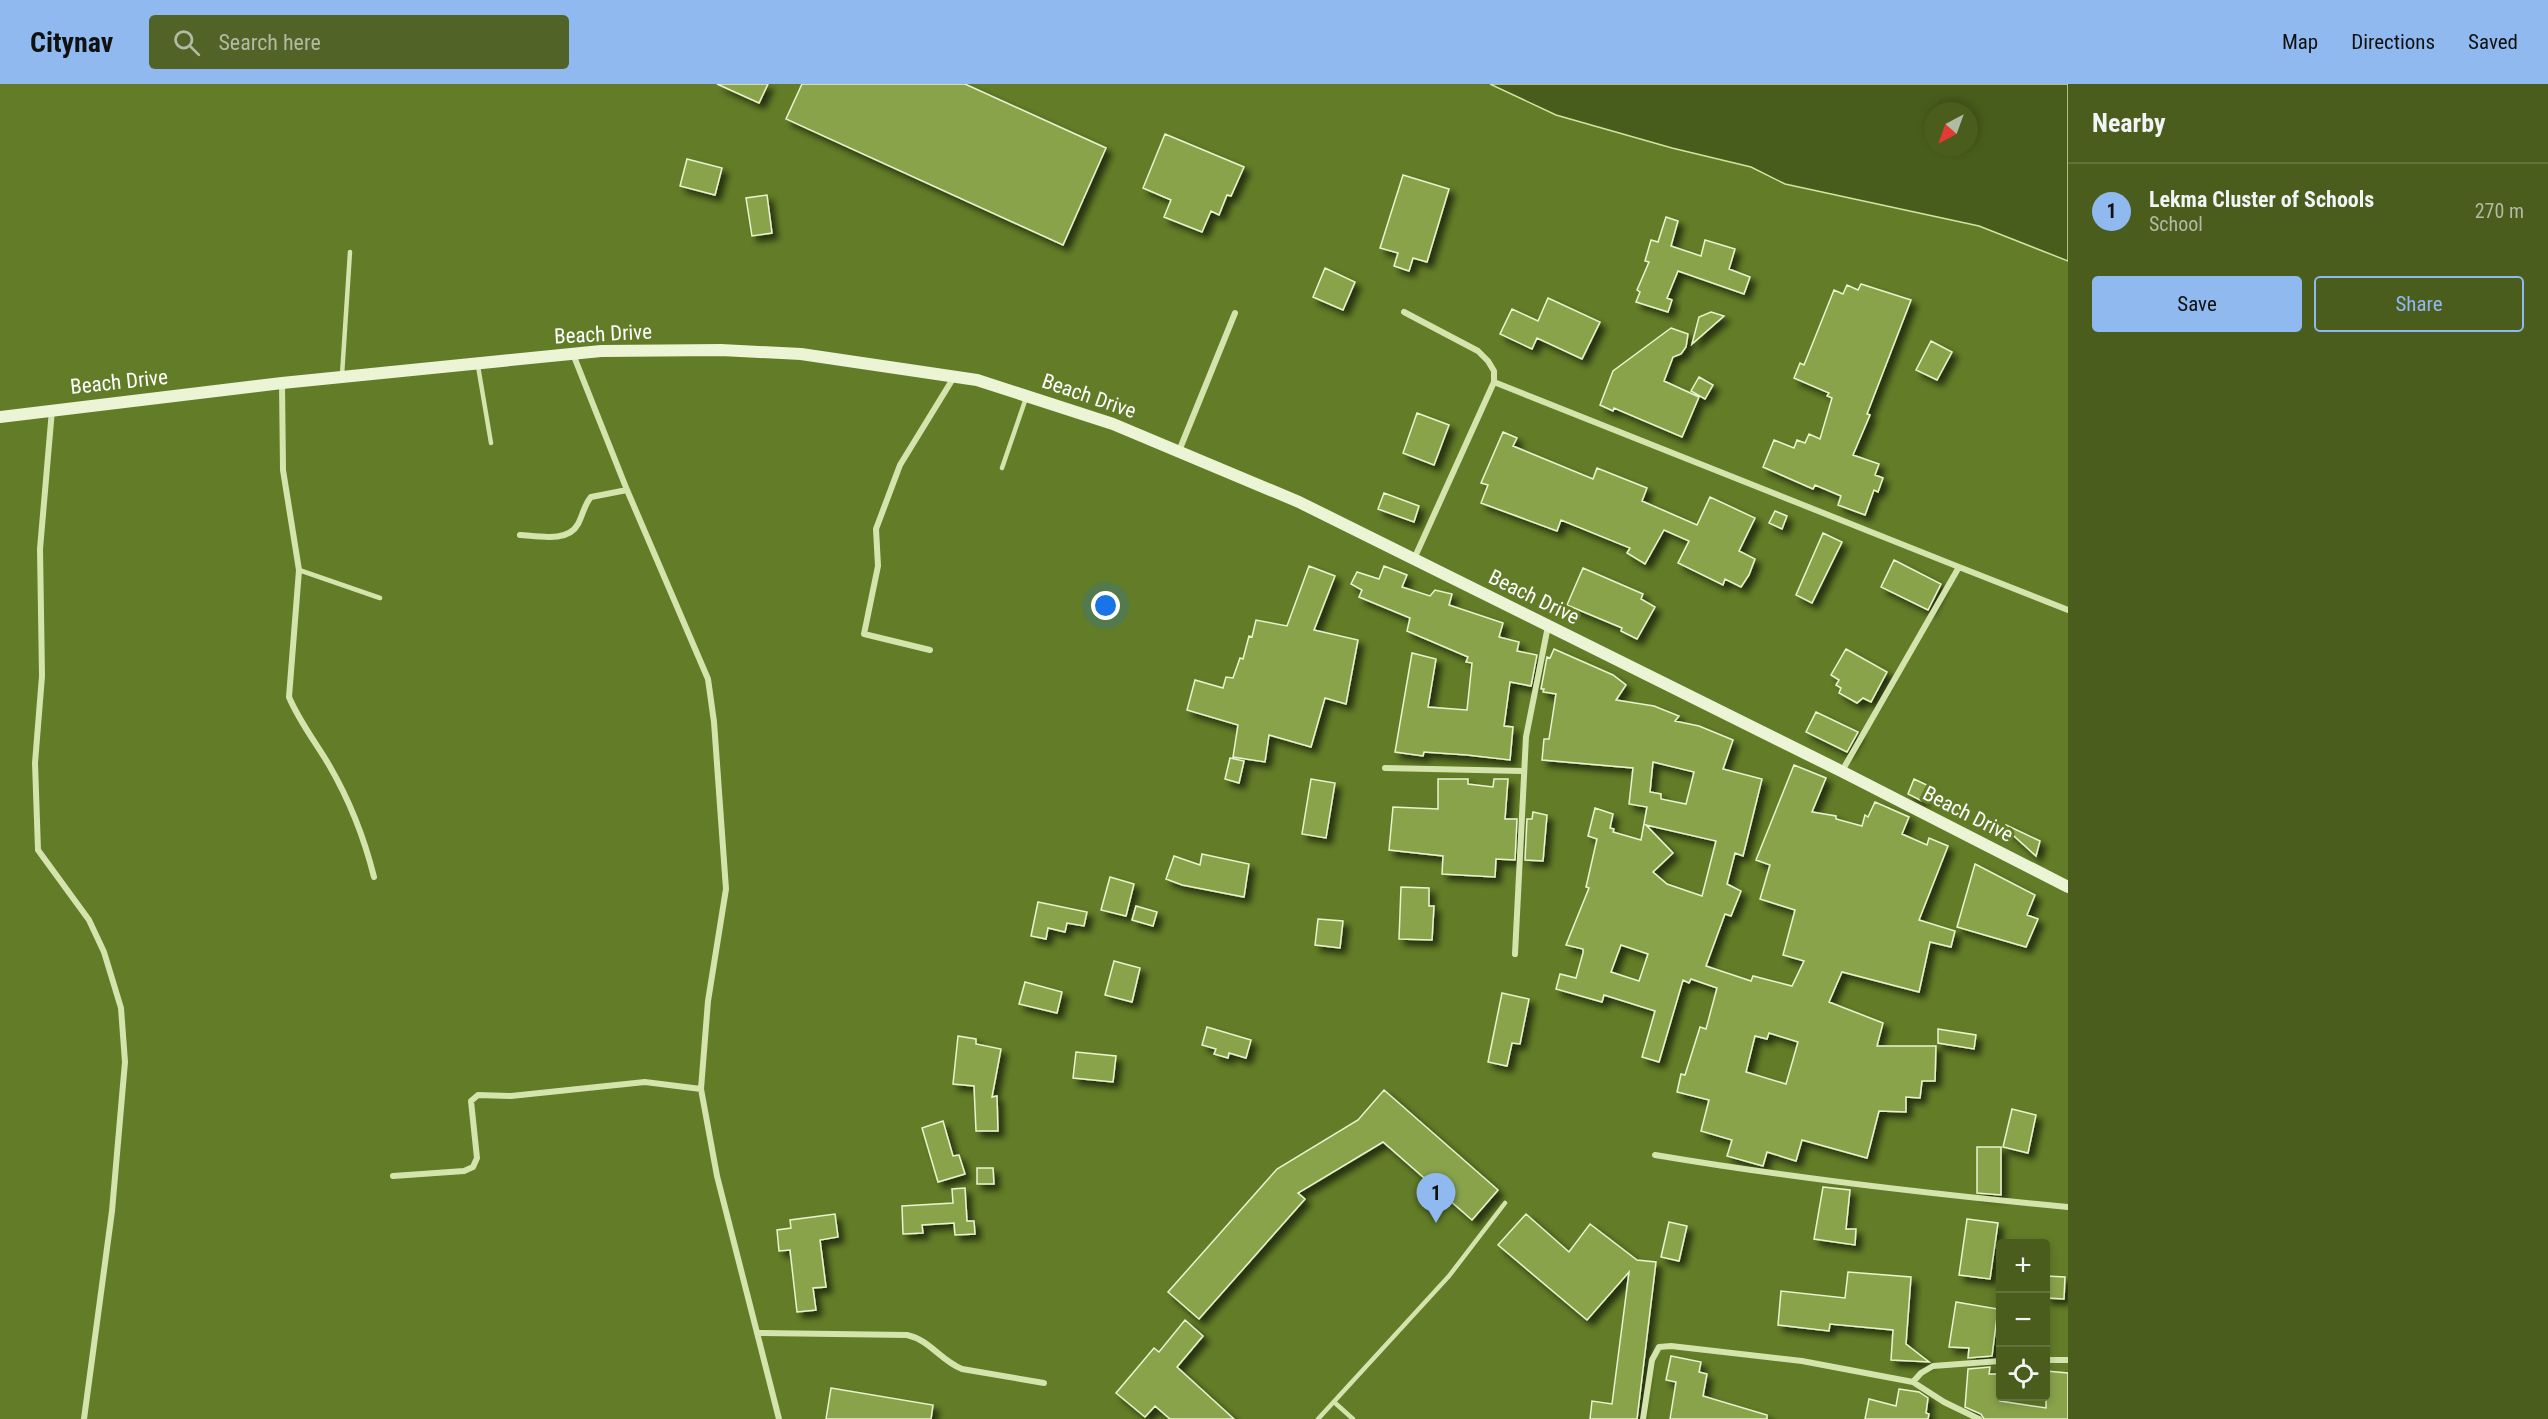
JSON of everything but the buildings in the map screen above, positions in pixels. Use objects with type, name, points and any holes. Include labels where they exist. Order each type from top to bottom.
[{"type":"street","points":[[1404,312],[1478,351],[1494,371],[1494,382],[1414,560]]},
{"type":"street","points":[[1179,451],[1235,313]]},
{"type":"street","name":"Beach Drive","points":[[0,417],[282,383],[601,351],[733,350],[801,354],[977,380],[1113,424],[1299,502],[1841,771],[2068,887]]},
{"type":"street","points":[[573,354],[627,490],[708,679],[712,701],[726,889],[708,1001],[701,1089],[717,1176],[779,1419]]},
{"type":"street","points":[[930,650],[864,634],[878,566],[876,529],[900,465],[954,376]]},
{"type":"street","points":[[1494,382],[2068,610]]},
{"type":"street","points":[[282,383],[283,470],[299,570],[289,697],[331,768],[357,819],[374,877]]},
{"type":"street","points":[[52,409],[40,549],[42,676],[35,763],[38,850],[89,920],[104,952],[121,1008],[125,1062],[116,1175],[84,1419]]},
{"type":"street","points":[[520,535],[563,537],[578,525],[591,497],[627,490]]},
{"type":"street","points":[[1841,771],[1959,567]]},
{"type":"street","points":[[1515,954],[1526,737],[1548,625]]},
{"type":"street","points":[[1385,768],[1523,771]]},
{"type":"street","points":[[393,1176],[464,1171],[473,1167],[477,1158],[471,1101],[478,1095],[511,1096],[645,1082],[701,1089]]},
{"type":"street","points":[[1655,1155],[1780,1176],[2068,1207]]},
{"type":"street","points":[[757,1333],[907,1335],[926,1342],[951,1365],[962,1369],[1044,1383]]},
{"type":"street","points":[[1643,1419],[1652,1360],[1659,1347],[1671,1346],[1802,1360],[1913,1382],[1944,1402],[1978,1419]]},
{"type":"street","points":[[2050,1360],[2068,1360]]},
{"type":"street","points":[[1913,1382],[1921,1372],[1933,1366],[1996,1361]]},
{"type":"lane","points":[[342,378],[350,252]]},
{"type":"lane","points":[[478,363],[491,443]]},
{"type":"lane","points":[[1002,468],[1026,396]]},
{"type":"lane","points":[[299,570],[380,598]]},
{"type":"lane","points":[[1318,1419],[1449,1276],[1505,1203]]},
{"type":"lane","points":[[1334,1402],[1353,1419]]},
{"type":"shaded area","points":[[1490,84],[2068,84],[2068,261],[1979,226],[1785,184],[1751,167],[1672,148],[1556,115]]},
{"type":"place","name":"Lekma Cluster of Schools","points":[[1436,1223]]}]
